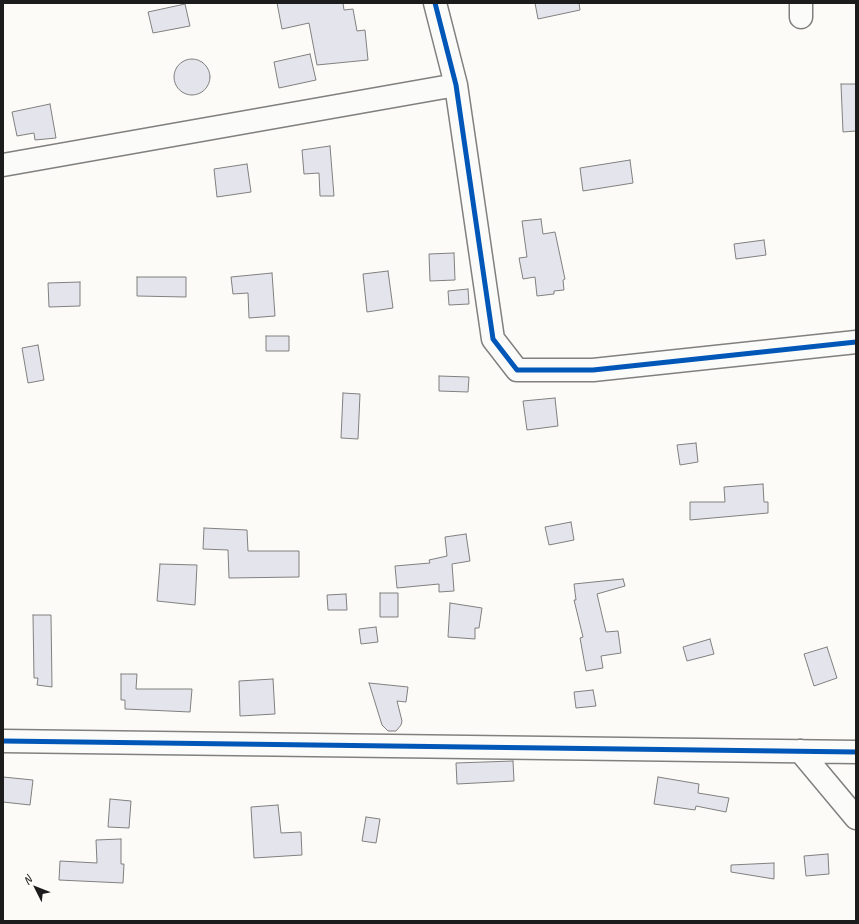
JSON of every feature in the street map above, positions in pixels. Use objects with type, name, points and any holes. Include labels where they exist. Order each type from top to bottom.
[{"type":"street","points":[[436,3],[456,85],[493,339],[516,370],[593,370],[856,342]]},
{"type":"street","points":[[3,165],[456,85]]},
{"type":"street","points":[[3,741],[856,752]]},
{"type":"street","points":[[800,751],[856,818]]},
{"type":"building","points":[[277,3],[343,3],[344,10],[353,9],[357,31],[365,30],[368,60],[317,65],[309,23],[282,29]]},
{"type":"building","points":[[535,3],[579,3],[580,10],[538,19]]},
{"type":"building","points":[[185,4],[190,26],[153,33],[148,12]]},
{"type":"building","points":[[310,54],[316,80],[279,88],[274,62]]},
{"type":"building","points":[[192,59],[202,62],[207,67],[210,77],[207,87],[202,92],[192,95],[182,92],[177,87],[174,77],[177,67],[182,62]]},
{"type":"building","points":[[841,84],[856,84],[856,131],[843,132]]},
{"type":"building","points":[[50,104],[56,138],[35,140],[34,133],[17,136],[12,112]]},
{"type":"building","points":[[330,146],[334,196],[320,196],[319,173],[304,174],[302,150]]},
{"type":"building","points":[[630,160],[633,183],[583,191],[580,168]]},
{"type":"building","points":[[247,164],[251,192],[217,197],[214,169]]},
{"type":"building","points":[[541,219],[543,234],[555,232],[565,279],[563,280],[564,290],[554,291],[554,294],[537,296],[535,277],[523,279],[519,258],[527,257],[522,221]]},
{"type":"building","points":[[764,240],[766,255],[736,259],[734,244]]},
{"type":"building","points":[[454,253],[455,280],[430,281],[429,254]]},
{"type":"building","points":[[388,271],[393,308],[367,312],[363,274]]},
{"type":"building","points":[[272,273],[275,316],[249,318],[248,293],[233,294],[231,277]]},
{"type":"building","points":[[137,277],[186,277],[186,297],[137,296]]},
{"type":"building","points":[[80,282],[80,306],[49,307],[48,283]]},
{"type":"building","points":[[468,289],[469,304],[449,305],[448,291]]},
{"type":"building","points":[[266,336],[289,336],[289,351],[266,351]]},
{"type":"building","points":[[38,345],[44,380],[28,383],[22,348]]},
{"type":"building","points":[[439,376],[469,377],[468,392],[439,391]]},
{"type":"building","points":[[343,393],[360,394],[358,439],[341,438]]},
{"type":"building","points":[[555,398],[558,426],[527,430],[523,401]]},
{"type":"building","points":[[696,443],[698,462],[680,465],[677,445]]},
{"type":"building","points":[[763,484],[764,502],[768,502],[768,513],[690,520],[690,502],[725,502],[724,487]]},
{"type":"building","points":[[571,522],[574,540],[549,545],[545,527]]},
{"type":"building","points":[[204,528],[247,530],[248,551],[299,551],[299,577],[229,578],[228,550],[203,549]]},
{"type":"building","points":[[466,534],[470,561],[452,564],[454,591],[439,592],[439,584],[397,588],[395,566],[430,563],[429,560],[447,556],[445,537]]},
{"type":"building","points":[[160,564],[197,565],[195,605],[157,601]]},
{"type":"building","points":[[623,579],[625,586],[597,594],[606,632],[618,631],[621,653],[601,656],[603,668],[586,671],[580,638],[583,637],[574,600],[576,600],[574,584]]},
{"type":"building","points":[[380,593],[398,593],[398,617],[380,617]]},
{"type":"building","points":[[346,594],[347,610],[328,610],[327,595]]},
{"type":"building","points":[[450,603],[482,608],[479,628],[475,628],[475,639],[448,637]]},
{"type":"building","points":[[33,615],[51,615],[52,687],[37,685],[38,678],[34,678]]},
{"type":"building","points":[[376,627],[378,642],[361,644],[359,629]]},
{"type":"building","points":[[710,639],[714,654],[687,661],[683,647]]},
{"type":"building","points":[[827,647],[837,678],[814,686],[804,654]]},
{"type":"building","points":[[121,674],[137,674],[136,689],[192,689],[190,712],[125,709],[125,700],[121,700]]},
{"type":"building","points":[[273,679],[275,714],[240,716],[239,681]]},
{"type":"building","points":[[369,683],[408,687],[406,702],[397,701],[402,721],[401,725],[396,731],[388,731],[382,725]]},
{"type":"building","points":[[593,690],[596,706],[576,708],[574,692]]},
{"type":"building","points":[[513,761],[514,781],[457,784],[456,763]]},
{"type":"building","points":[[3,777],[33,780],[30,805],[3,802]]},
{"type":"building","points":[[658,777],[699,784],[698,793],[729,798],[726,812],[696,806],[695,810],[654,804]]},
{"type":"building","points":[[110,799],[131,801],[129,828],[108,827]]},
{"type":"building","points":[[278,805],[281,833],[301,832],[302,855],[254,858],[251,807]]},
{"type":"building","points":[[366,817],[380,819],[376,843],[362,841]]},
{"type":"building","points":[[121,839],[121,864],[124,864],[123,883],[59,880],[60,861],[97,863],[96,840]]},
{"type":"building","points":[[828,854],[829,874],[806,876],[804,856]]},
{"type":"building","points":[[774,863],[774,879],[731,872],[731,865]]},
{"type":"cycle path","points":[[435,3],[456,85],[493,339],[517,370],[593,370],[856,342]]},
{"type":"cycle path","points":[[3,741],[856,752]]}]
